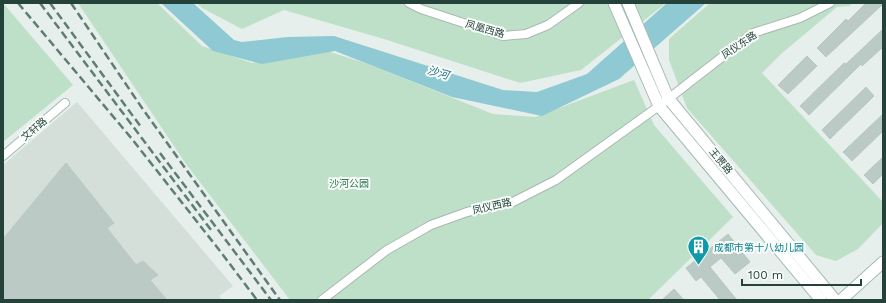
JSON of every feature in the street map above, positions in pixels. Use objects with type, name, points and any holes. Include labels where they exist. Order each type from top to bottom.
[{"type":"main road","name":"王贾路","points":[[614,3],[659,106],[820,300]]},
{"type":"main road","name":"王贾路","points":[[629,6],[668,98],[835,300]]},
{"type":"main road","points":[[841,300],[883,262]]},
{"type":"street","name":"凤凰西路","points":[[409,3],[421,9],[503,36],[526,34],[548,25],[579,3]]},
{"type":"street","name":"凤仪东路","points":[[659,106],[753,33],[800,18],[830,3]]},
{"type":"street","name":"文轩路","points":[[3,156],[65,103]]},
{"type":"street","name":"凤仪西路","points":[[322,300],[387,250],[431,225],[467,212],[513,202],[556,180],[659,106]]},
{"type":"shaded area","points":[[77,102],[233,286],[219,296],[222,300],[3,300],[3,165]]},
{"type":"green space","points":[[3,3],[73,85],[3,142]]},
{"type":"green space","name":"沙河公园","points":[[78,3],[157,3],[202,46],[252,63],[327,51],[368,64],[493,114],[535,117],[634,80],[654,125],[733,217],[648,300],[290,300],[186,164]]},
{"type":"green space","points":[[197,3],[666,3],[581,70],[520,83],[384,39],[284,10],[242,29],[202,8]]},
{"type":"green space","points":[[710,3],[853,3],[849,6],[837,7],[781,54],[762,73],[883,202],[883,223],[858,249],[836,261],[816,255],[687,108],[669,60],[669,39]]},
{"type":"water","name":"沙河","points":[[161,3],[193,3],[234,40],[242,42],[287,37],[334,36],[503,90],[537,92],[587,74],[667,3],[706,3],[619,79],[542,116],[452,97],[335,51],[262,64],[213,51]]},
{"type":"building","points":[[866,3],[883,4],[826,57],[817,48],[846,19],[848,21]]},
{"type":"building","points":[[883,29],[883,47],[862,66],[861,64],[809,115],[800,106],[844,63],[846,64]]},
{"type":"building","points":[[807,56],[817,66],[788,94],[778,85]]},
{"type":"building","points":[[866,87],[874,96],[830,139],[822,130]]},
{"type":"building","points":[[883,114],[883,131],[852,161],[843,152]]},
{"type":"building","points":[[883,157],[883,174],[873,184],[864,175]]},
{"type":"building","points":[[66,163],[114,223],[107,228],[136,265],[143,261],[158,275],[150,280],[167,300],[3,300],[3,239]]},
{"type":"building","name":"成都市第十八幼儿园","points":[[728,234],[750,262],[735,274],[721,258],[710,267],[737,300],[720,300],[701,277],[696,281],[686,268]]},
{"type":"building","points":[[674,289],[684,300],[662,300]]},
{"type":"railway","points":[[18,3],[132,139],[257,300]]},
{"type":"railway","points":[[40,3],[211,230]]},
{"type":"railway","points":[[50,3],[141,127]]},
{"type":"railway","points":[[71,3],[142,108],[280,300]]},
{"type":"railway","points":[[160,153],[271,300]]},
{"type":"place","name":"成都市第十八幼儿园","points":[[699,266]]}]
